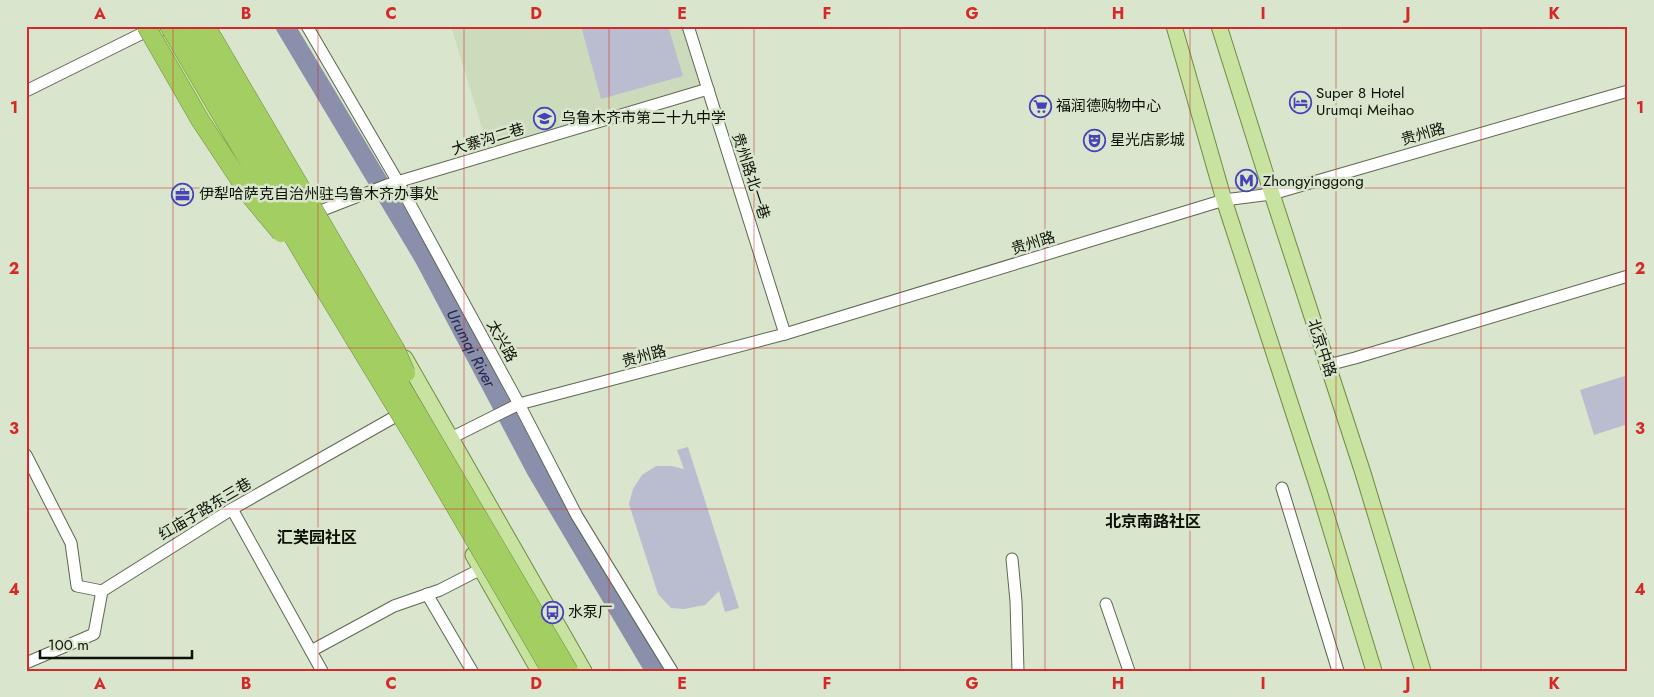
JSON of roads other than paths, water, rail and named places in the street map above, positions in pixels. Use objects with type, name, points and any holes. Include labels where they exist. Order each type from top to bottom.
[{"type":"highway","points":[[146,26],[200,120],[251,197],[314,274]]},
{"type":"highway","points":[[169,26],[314,274],[425,455],[551,671]]},
{"type":"highway","points":[[189,26],[422,402],[569,671]]},
{"type":"highway","points":[[206,26],[396,350],[412,389],[422,402]]},
{"type":"main road","points":[[156,26],[202,105],[282,229],[364,370],[395,416],[539,671]]},
{"type":"main road","points":[[210,26],[318,211],[422,402],[451,438],[584,671]]},
{"type":"main road","points":[[1174,26],[1224,200],[1319,491],[1374,671]]},
{"type":"main road","name":"北京中路","points":[[1219,26],[1363,473],[1424,671]]},
{"type":"street","points":[[26,91],[156,26]]},
{"type":"street","name":"太兴路","points":[[307,26],[577,516],[672,671]]},
{"type":"street","name":"贵州路北一巷","points":[[688,26],[785,334]]},
{"type":"street","name":"大寨沟二巷","points":[[282,229],[318,211],[393,183],[708,89]]},
{"type":"street","name":"贵州路","points":[[417,457],[517,405],[785,334],[1224,200],[1272,194],[1628,90]]},
{"type":"street","points":[[1328,365],[1365,356],[1628,276]]},
{"type":"street","name":"红庙子路东三巷","points":[[102,591],[232,509],[422,402]]},
{"type":"street","points":[[26,454],[71,543],[77,586],[102,591],[94,634],[26,663]]},
{"type":"street","points":[[1282,488],[1338,671]]},
{"type":"street","points":[[232,509],[322,671]]},
{"type":"street","points":[[1012,559],[1016,601],[1018,671]]},
{"type":"street","points":[[311,651],[394,606],[427,594],[482,569]]},
{"type":"street","points":[[427,594],[472,671]]},
{"type":"street","points":[[1106,604],[1129,671]]},
{"type":"waterway","name":"Urumqi River","points":[[285,26],[424,258],[537,472],[655,671]]},
{"type":"place","name":"Super 8 Hotel Urumqi Meihao","points":[[1300,102]]},
{"type":"place","name":"福润德购物中心","points":[[1040,106]]},
{"type":"place","name":"乌鲁木齐市第二十九中学","points":[[545,118]]},
{"type":"place","name":"星光店影城","points":[[1094,140]]},
{"type":"place","name":"Zhongyinggong","points":[[1247,181]]},
{"type":"place","name":"伊犁哈萨克自治州驻乌鲁木齐办事处","points":[[183,194]]},
{"type":"place","name":"水泵厂","points":[[552,612]]},
{"type":"district","name":"北京南路社区","points":[[1153,521]]},
{"type":"district","name":"汇芙园社区","points":[[317,537]]}]
